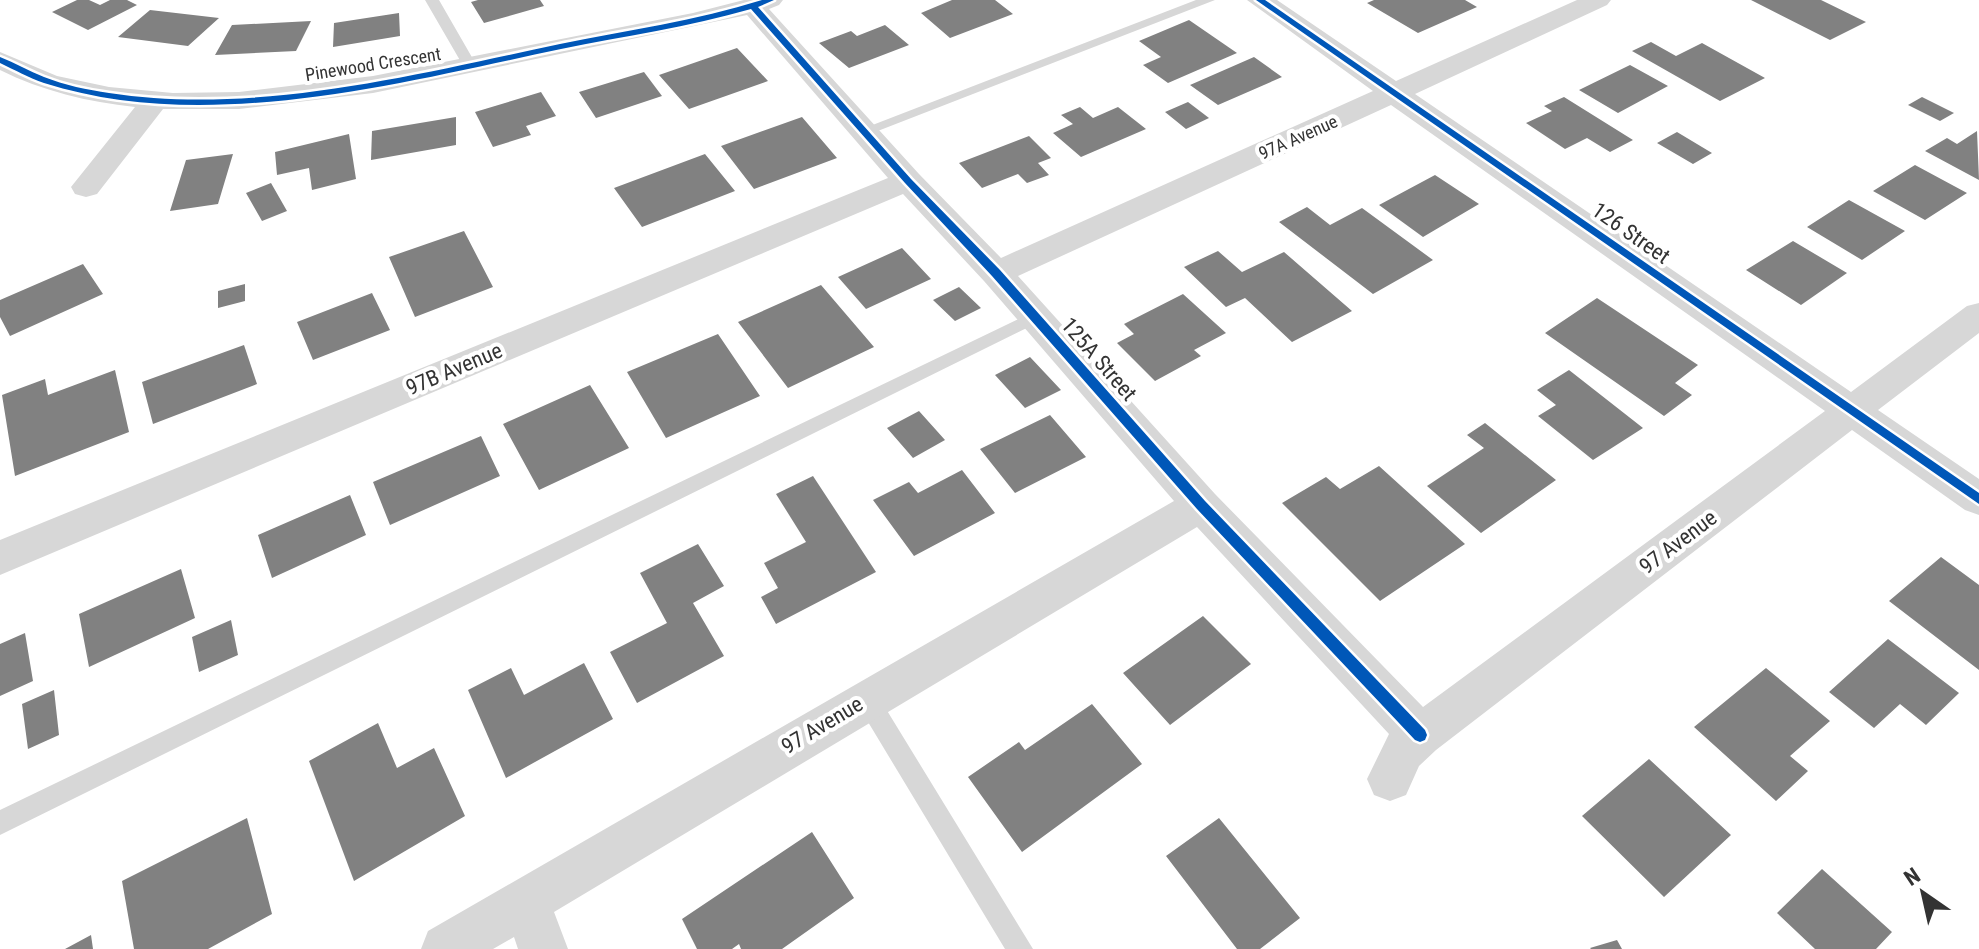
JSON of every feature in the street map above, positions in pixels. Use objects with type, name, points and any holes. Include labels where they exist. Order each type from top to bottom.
[{"type":"street","name":"126 Street","points":[[1260,0],[1979,499]]},
{"type":"street","name":"97A Avenue","points":[[996,273],[1598,0]]},
{"type":"street","name":"Pinewood Crescent","points":[[0,60],[47,82],[102,95],[154,102],[318,93],[470,66],[762,3]]},
{"type":"street","name":"125A Street","points":[[762,3],[908,181],[996,273],[1201,505],[1420,735]]},
{"type":"street","points":[[86,187],[154,102]]},
{"type":"street","name":"97B Avenue","points":[[0,558],[908,181]]},
{"type":"street","name":"97 Avenue","points":[[1390,779],[1403,751],[1420,735],[1979,315]]},
{"type":"street","name":"97 Avenue","points":[[446,949],[1201,505]]},
{"type":"street","points":[[526,902],[543,949]]},
{"type":"lane","points":[[432,0],[470,66]]},
{"type":"lane","points":[[865,131],[1208,0]]},
{"type":"lane","points":[[0,823],[1035,317]]},
{"type":"lane","points":[[867,699],[1020,949]]},
{"type":"building","points":[[77,0],[89,0],[100,5],[110,0],[127,0],[137,5],[88,30],[52,12]]},
{"type":"building","points":[[540,0],[544,6],[484,23],[471,2]]},
{"type":"building","points":[[952,0],[995,0],[1013,14],[950,38],[921,13]]},
{"type":"building","points":[[1374,0],[1465,0],[1477,7],[1418,33],[1367,3]]},
{"type":"building","points":[[1751,0],[1821,0],[1866,22],[1830,40]]},
{"type":"building","points":[[150,10],[219,18],[188,46],[118,37]]},
{"type":"building","points":[[399,13],[400,36],[333,47],[334,23]]},
{"type":"building","points":[[1189,20],[1237,53],[1168,83],[1143,65],[1161,57],[1139,41]]},
{"type":"building","points":[[311,21],[296,51],[215,55],[232,25]]},
{"type":"building","points":[[885,25],[909,45],[849,68],[819,43],[851,31],[857,36]]},
{"type":"building","points":[[1651,42],[1676,56],[1702,43],[1765,78],[1720,101],[1632,51]]},
{"type":"building","points":[[737,48],[768,81],[689,109],[659,75]]},
{"type":"building","points":[[1254,57],[1282,77],[1218,105],[1190,85]]},
{"type":"building","points":[[1630,65],[1668,86],[1618,113],[1579,90]]},
{"type":"building","points":[[644,72],[662,96],[596,118],[579,92]]},
{"type":"building","points":[[541,92],[556,116],[526,126],[531,135],[493,147],[475,112]]},
{"type":"building","points":[[1564,97],[1633,140],[1610,152],[1587,138],[1565,149],[1526,123],[1552,111],[1544,106]]},
{"type":"building","points":[[1922,97],[1954,113],[1940,121],[1908,105]]},
{"type":"building","points":[[1188,102],[1209,118],[1186,129],[1165,112]]},
{"type":"building","points":[[1080,107],[1093,118],[1118,107],[1146,129],[1081,157],[1053,133],[1073,124],[1061,115]]},
{"type":"building","points":[[456,117],[456,145],[371,160],[372,131]]},
{"type":"building","points":[[802,117],[837,158],[754,189],[721,146]]},
{"type":"building","points":[[1977,131],[1979,180],[1925,151],[1947,138],[1957,144]]},
{"type":"building","points":[[1677,132],[1712,153],[1693,164],[1657,143]]},
{"type":"building","points":[[349,134],[356,179],[312,190],[309,168],[277,175],[275,152]]},
{"type":"building","points":[[1029,136],[1051,158],[1038,163],[1049,175],[1027,183],[1018,174],[982,188],[959,163]]},
{"type":"building","points":[[233,154],[218,204],[170,211],[186,160]]},
{"type":"building","points":[[705,154],[735,191],[642,227],[614,188]]},
{"type":"building","points":[[1915,165],[1967,193],[1925,220],[1873,191]]},
{"type":"building","points":[[1435,175],[1479,204],[1423,237],[1379,205]]},
{"type":"building","points":[[271,183],[287,211],[262,221],[246,193]]},
{"type":"building","points":[[1849,200],[1905,231],[1862,260],[1807,227]]},
{"type":"building","points":[[1307,207],[1330,225],[1362,208],[1433,260],[1373,294],[1279,222]]},
{"type":"building","points":[[464,231],[493,287],[415,317],[389,257]]},
{"type":"building","points":[[1793,241],[1847,273],[1801,305],[1746,270]]},
{"type":"building","points":[[902,248],[931,279],[866,309],[838,277]]},
{"type":"building","points":[[1218,251],[1242,272],[1284,252],[1352,311],[1292,342],[1245,298],[1226,307],[1184,267]]},
{"type":"building","points":[[83,264],[103,294],[10,336],[0,317],[0,300]]},
{"type":"building","points":[[245,284],[245,301],[218,308],[218,291]]},
{"type":"building","points":[[821,285],[874,347],[788,388],[738,322]]},
{"type":"building","points":[[959,287],[981,308],[955,321],[933,300]]},
{"type":"building","points":[[372,293],[390,330],[313,360],[297,322]]},
{"type":"building","points":[[1183,294],[1226,333],[1194,350],[1201,356],[1155,381],[1117,343],[1134,334],[1124,324]]},
{"type":"building","points":[[1597,298],[1698,365],[1675,383],[1692,395],[1664,416],[1545,333]]},
{"type":"building","points":[[718,334],[760,396],[666,438],[627,372]]},
{"type":"building","points":[[244,345],[257,384],[153,424],[142,382]]},
{"type":"building","points":[[1030,357],[1061,390],[1025,408],[995,375]]},
{"type":"building","points":[[115,370],[129,432],[15,476],[2,395],[45,379],[48,395]]},
{"type":"building","points":[[1569,370],[1643,428],[1593,460],[1538,416],[1556,405],[1537,390]]},
{"type":"building","points":[[590,385],[629,448],[539,490],[503,424]]},
{"type":"building","points":[[919,411],[945,440],[913,458],[887,428]]},
{"type":"building","points":[[1050,415],[1086,457],[1015,493],[980,449]]},
{"type":"building","points":[[1485,423],[1556,480],[1481,533],[1427,486],[1484,448],[1467,435]]},
{"type":"building","points":[[481,436],[500,476],[390,525],[373,482]]},
{"type":"building","points":[[1379,466],[1465,544],[1380,601],[1282,503],[1326,477],[1340,489]]},
{"type":"building","points":[[962,470],[995,513],[914,556],[873,500],[909,482],[918,493]]},
{"type":"building","points":[[813,476],[876,572],[776,624],[761,597],[778,588],[764,563],[806,542],[776,494]]},
{"type":"building","points":[[350,495],[366,535],[272,578],[258,535]]},
{"type":"building","points":[[698,544],[724,586],[693,603],[724,656],[637,703],[610,652],[667,623],[640,573]]},
{"type":"building","points":[[1941,557],[1979,585],[1979,670],[1889,601]]},
{"type":"building","points":[[181,569],[195,618],[89,667],[79,614]]},
{"type":"building","points":[[1203,616],[1251,664],[1170,725],[1123,673]]},
{"type":"building","points":[[231,620],[238,655],[199,672],[192,637]]},
{"type":"building","points":[[25,633],[33,681],[0,696],[0,644]]},
{"type":"building","points":[[1888,639],[1959,693],[1926,725],[1900,704],[1874,728],[1829,692]]},
{"type":"building","points":[[584,663],[613,719],[506,778],[468,690],[511,668],[524,695]]},
{"type":"building","points":[[1766,668],[1830,721],[1790,756],[1808,771],[1776,801],[1694,727]]},
{"type":"building","points":[[54,690],[59,735],[28,749],[22,704]]},
{"type":"building","points":[[1092,704],[1142,764],[1022,852],[968,777],[1019,742],[1025,750]]},
{"type":"building","points":[[378,723],[397,768],[434,748],[465,816],[354,881],[309,761]]},
{"type":"building","points":[[1649,759],[1731,835],[1664,897],[1582,816]]},
{"type":"building","points":[[247,818],[272,914],[208,949],[134,949],[122,881]]},
{"type":"building","points":[[1219,818],[1300,918],[1260,949],[1237,949],[1166,856]]},
{"type":"building","points":[[812,832],[854,898],[782,949],[741,949],[739,944],[732,949],[697,949],[682,919]]},
{"type":"building","points":[[1822,869],[1892,932],[1876,949],[1815,949],[1777,913]]},
{"type":"building","points":[[91,935],[93,949],[65,949]]},
{"type":"building","points":[[1617,940],[1622,949],[1590,948]]},
{"type":"cycle path","points":[[0,60],[49,82],[109,96],[173,102],[239,101],[373,85],[693,21],[770,0]]},
{"type":"cycle path","points":[[1260,0],[1979,499]]},
{"type":"cycle path","points":[[753,6],[908,181],[996,273],[1201,505],[1420,735]]}]
